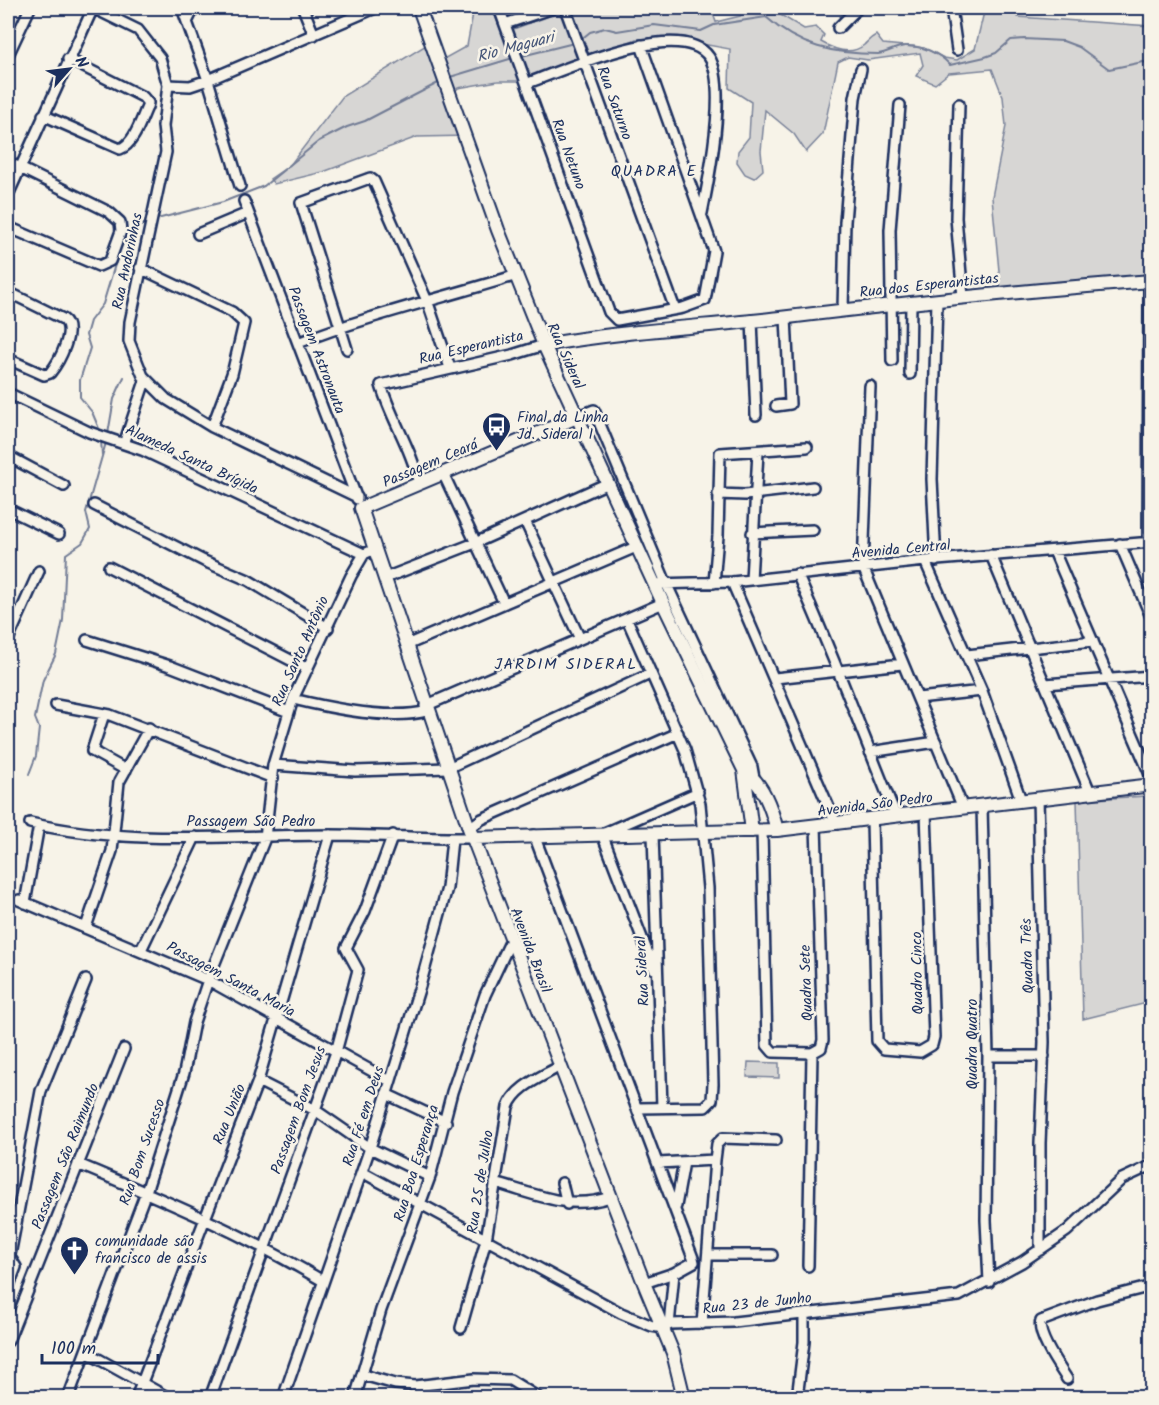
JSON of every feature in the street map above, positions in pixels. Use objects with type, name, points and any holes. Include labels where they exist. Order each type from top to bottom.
[{"type":"main road","name":"Rua Sideral","points":[[419,8],[498,231],[544,345],[636,547],[660,583],[663,603],[749,774],[769,803],[777,830]]},
{"type":"main road","name":"Rua dos Esperantistas","points":[[711,325],[963,297],[1150,285]]},
{"type":"main road","name":"Rua Esperantista","points":[[544,345],[599,335],[711,325]]},
{"type":"main road","name":"Passagem Ceará","points":[[359,503],[419,484],[577,417]]},
{"type":"main road","name":"Avenida Brasil","points":[[359,503],[370,551],[385,578],[409,644],[426,709],[471,833],[644,1283],[666,1326],[684,1398]]},
{"type":"main road","name":"Rua Sideral","points":[[749,774],[757,831]]},
{"type":"main road","name":"Avenida São Pedro","points":[[471,833],[652,834],[777,830],[1152,785]]},
{"type":"street","points":[[8,55],[12,35],[30,8]]},
{"type":"street","points":[[8,195],[93,8]]},
{"type":"street","name":"Rua Andorinhas","points":[[93,8],[138,30],[155,49],[164,67],[168,85],[164,126],[166,147],[132,303],[129,335],[146,381],[166,399],[213,427],[359,503]]},
{"type":"street","points":[[182,8],[208,80],[240,186]]},
{"type":"street","points":[[187,22],[194,8]]},
{"type":"street","points":[[303,8],[314,35]]},
{"type":"street","points":[[168,85],[190,86],[208,80],[375,8]]},
{"type":"street","name":"Rua Netuno","points":[[499,8],[609,312],[617,320],[675,309]]},
{"type":"street","points":[[505,24],[553,8]]},
{"type":"street","name":"Rua Saturno","points":[[565,8],[675,309]]},
{"type":"street","points":[[838,28],[858,8]]},
{"type":"street","points":[[951,8],[957,50]]},
{"type":"street","points":[[528,83],[625,47],[676,44],[699,48],[709,57],[717,78],[714,143],[701,216]]},
{"type":"street","points":[[641,45],[714,251],[705,300],[675,309]]},
{"type":"street","points":[[43,115],[116,148],[125,147],[136,130],[148,103],[138,94],[68,59]]},
{"type":"street","points":[[843,310],[845,222],[855,98],[861,69]]},
{"type":"street","points":[[959,104],[956,218],[963,297]]},
{"type":"street","points":[[892,361],[891,208],[900,105]]},
{"type":"street","points":[[8,162],[109,212],[120,222],[121,231],[110,261],[94,266],[8,227]]},
{"type":"street","points":[[347,349],[302,210],[303,201],[366,178],[374,182],[428,303],[450,368]]},
{"type":"street","name":"Passagem Astronauta","points":[[244,201],[359,503]]},
{"type":"street","points":[[198,234],[248,213]]},
{"type":"street","points":[[140,268],[232,312],[244,323],[232,374],[213,427]]},
{"type":"street","points":[[298,343],[363,318],[428,303],[517,275]]},
{"type":"street","points":[[1150,285],[1150,542]]},
{"type":"street","points":[[8,292],[66,321],[69,326],[52,371],[44,375],[8,359]]},
{"type":"street","points":[[936,561],[932,479],[937,300]]},
{"type":"street","points":[[910,374],[911,302]]},
{"type":"street","points":[[776,406],[790,404],[786,317]]},
{"type":"street","points":[[752,320],[756,415]]},
{"type":"street","name":"Rua Esperantista","points":[[419,484],[381,385],[544,345]]},
{"type":"street","points":[[126,438],[146,381]]},
{"type":"street","points":[[870,386],[863,567],[963,808]]},
{"type":"street","name":"Alameda Santa Brígida","points":[[8,393],[89,432],[111,438],[370,551]]},
{"type":"street","points":[[577,417],[594,410],[660,583],[749,774]]},
{"type":"street","points":[[714,583],[718,536],[720,453],[807,447]]},
{"type":"street","points":[[751,580],[758,452]]},
{"type":"street","points":[[8,456],[64,486]]},
{"type":"street","points":[[442,473],[504,603]]},
{"type":"street","points":[[385,578],[475,543],[608,483]]},
{"type":"street","points":[[718,494],[745,495],[755,492],[813,488]]},
{"type":"street","points":[[94,505],[204,561],[248,580],[328,628]]},
{"type":"street","points":[[8,509],[59,534]]},
{"type":"street","points":[[525,520],[580,639]]},
{"type":"street","points":[[752,533],[813,530]]},
{"type":"street","name":"Avenida Central","points":[[660,583],[732,582],[925,561],[1150,542]]},
{"type":"street","points":[[1120,544],[1152,619]]},
{"type":"street","points":[[409,644],[636,547]]},
{"type":"street","name":"Rua Santo Antônio","points":[[207,980],[266,838],[273,765],[293,699],[351,576],[370,551]]},
{"type":"street","points":[[1054,551],[1109,678],[1147,758],[1152,779]]},
{"type":"street","points":[[992,555],[1090,792]]},
{"type":"street","points":[[925,561],[982,691],[1020,800]]},
{"type":"street","points":[[109,567],[308,669]]},
{"type":"street","points":[[8,640],[39,571]]},
{"type":"street","points":[[797,574],[840,671],[849,702],[896,816]]},
{"type":"street","points":[[732,582],[836,824]]},
{"type":"street","points":[[293,699],[371,712],[414,714],[663,603]]},
{"type":"street","points":[[627,619],[678,733],[698,792],[704,832],[713,1094],[708,1106],[638,1108]]},
{"type":"street","points":[[87,640],[170,666],[289,712]]},
{"type":"street","points":[[967,655],[1093,641]]},
{"type":"street","points":[[775,678],[902,664]]},
{"type":"street","points":[[273,765],[355,771],[448,768],[650,674]]},
{"type":"street","points":[[1045,684],[1152,676]]},
{"type":"street","points":[[918,698],[982,691]]},
{"type":"street","points":[[56,705],[104,714],[149,728],[273,778]]},
{"type":"street","points":[[104,714],[92,751],[126,771]]},
{"type":"street","points":[[86,927],[112,851],[119,782],[149,728]]},
{"type":"street","name":"Passagem São Pedro","points":[[22,901],[35,824],[69,832],[195,837],[393,835],[452,839],[471,833],[482,819],[678,733]]},
{"type":"street","points":[[870,752],[936,742]]},
{"type":"street","name":"Avenida São Pedro","points":[[602,834],[698,792]]},
{"type":"street","name":"Quadra Três","points":[[1038,798],[1044,1056],[1040,1143],[1040,1250]]},
{"type":"street","name":"Quadra Quatro","points":[[982,806],[988,1056],[986,1220],[989,1282]]},
{"type":"street","name":"Quadro Cinco","points":[[872,820],[878,1041],[881,1047],[920,1052],[932,1046],[926,812]]},
{"type":"street","name":"Quadra Sete","points":[[812,1053],[821,1048],[823,1040],[816,826]]},
{"type":"street","points":[[757,831],[766,1038],[770,1050],[812,1053],[808,1266]]},
{"type":"street","points":[[602,834],[658,978]]},
{"type":"street","name":"Rua Sideral","points":[[652,834],[662,1107]]},
{"type":"street","name":"Rua União","points":[[136,1398],[258,1081],[278,1020],[330,835]]},
{"type":"street","name":"Passagem Bom Jesus","points":[[210,1398],[336,1052],[358,970],[346,948],[365,911],[393,835]]},
{"type":"street","points":[[534,835],[676,1206],[694,1262]]},
{"type":"street","points":[[141,950],[195,837]]},
{"type":"street","name":"Rua Fé em Deus","points":[[284,1398],[370,1148],[436,933],[450,876],[452,839]]},
{"type":"street","name":"Passagem Santa Maria","points":[[22,901],[207,980],[390,1081]]},
{"type":"street","name":"Rua Boa Esperança","points":[[355,1398],[381,1310],[430,1177],[452,1092],[485,994],[511,940]]},
{"type":"street","points":[[8,1288],[16,1268],[9,1254],[11,1225],[41,1091],[86,980]]},
{"type":"street","name":"Rua Bom Sucesso","points":[[68,1398],[146,1192],[184,1073],[194,1022],[207,980]]},
{"type":"street","name":"Passagem São Raimundo","points":[[8,1341],[124,1049]]},
{"type":"street","points":[[988,1056],[1044,1056]]},
{"type":"street","name":"Rua 25 de Julho","points":[[461,1328],[460,1315],[486,1240],[510,1101],[524,1087],[560,1066]]},
{"type":"street","points":[[258,1081],[315,1110],[370,1148],[430,1177]]},
{"type":"street","points":[[386,1094],[446,1122]]},
{"type":"street","points":[[702,1324],[717,1144],[723,1138],[776,1140]]},
{"type":"street","points":[[658,1163],[715,1160]]},
{"type":"street","points":[[676,1206],[684,1162]]},
{"type":"street","points":[[78,1164],[204,1217],[265,1246],[323,1281]]},
{"type":"street","name":"Rua 23 de Junho","points":[[362,1172],[421,1202],[621,1313],[666,1326],[950,1299],[989,1282],[1040,1250],[1067,1231],[1122,1179],[1152,1165]]},
{"type":"street","points":[[495,1183],[567,1204],[610,1197]]},
{"type":"street","points":[[562,1184],[567,1204]]},
{"type":"street","points":[[644,1283],[674,1273],[694,1262],[708,1259],[772,1256]]},
{"type":"street","points":[[666,1326],[674,1273]]},
{"type":"street","points":[[1067,1379],[1044,1339],[1039,1326],[1041,1321],[1097,1300],[1152,1286]]},
{"type":"street","points":[[797,1398],[804,1341],[804,1314]]},
{"type":"street","points":[[87,1352],[169,1398]]},
{"type":"street","points":[[363,1375],[395,1384],[415,1386],[474,1379],[510,1380],[539,1398]]},
{"type":"shaded area","points":[[474,8],[492,8],[502,33],[572,8],[711,8],[716,22],[740,16],[749,8],[769,8],[804,29],[816,27],[824,35],[821,42],[836,49],[848,51],[859,48],[876,35],[883,44],[924,48],[944,58],[957,60],[975,49],[985,8],[1012,8],[1018,17],[1151,26],[1151,277],[1001,292],[992,197],[1006,126],[1003,97],[992,69],[949,73],[935,84],[916,76],[923,65],[920,53],[868,60],[848,57],[838,62],[823,134],[806,152],[794,134],[765,110],[761,151],[763,170],[754,178],[745,174],[737,162],[738,151],[749,137],[751,102],[729,88],[730,49],[675,39],[636,39],[585,62],[522,81],[498,81],[458,88],[452,95],[468,136],[417,137],[323,172],[274,184],[270,179],[290,165],[343,96],[431,42],[440,61],[467,46]]},
{"type":"shaded area","points":[[1147,796],[1152,822],[1151,1002],[1083,1019],[1077,800]]},
{"type":"shaded area","points":[[748,1062],[779,1063],[779,1078],[747,1077]]},
{"type":"waterway","name":"Rio Maguari","points":[[579,41],[590,32],[605,28],[617,31],[654,25],[701,31],[714,25],[766,17],[791,35],[818,47],[878,54],[911,46],[930,51],[950,65],[985,57],[996,53],[1011,40],[1024,39],[1063,41],[1079,47],[1109,69],[1143,62],[1152,64]]},
{"type":"waterway","name":"Rio Maguari","points":[[518,57],[574,43]]},
{"type":"waterway","name":"Rio Maguari","points":[[450,77],[513,58]]},
{"type":"waterway","name":"Rio Maguari","points":[[153,220],[223,202],[264,186],[319,141],[365,121],[442,81]]},
{"type":"waterway","name":"Rio Maguari","points":[[124,234],[148,222]]},
{"type":"waterway","name":"Rio Maguari","points":[[100,431],[92,412],[80,397],[80,380],[90,348],[86,335],[90,321],[103,304],[121,245]]},
{"type":"waterway","points":[[108,434],[114,399],[124,377]]},
{"type":"waterway","points":[[29,774],[36,756],[39,728],[35,718],[43,680],[56,654],[63,620],[66,554],[82,543],[90,529],[86,512],[107,439]]},
{"type":"waterway","name":"Rio Maguari","points":[[101,440],[102,455]]},
{"type":"place","name":"Final da Linha Jd. Sideral I","points":[[496,452]]},
{"type":"place","name":"comunidade são francisco de assis","points":[[74,1276]]},
{"type":"district","name":"QUADRA E","points":[[654,170]]},
{"type":"district","name":"JARDIM SIDERAL","points":[[566,663]]}]
